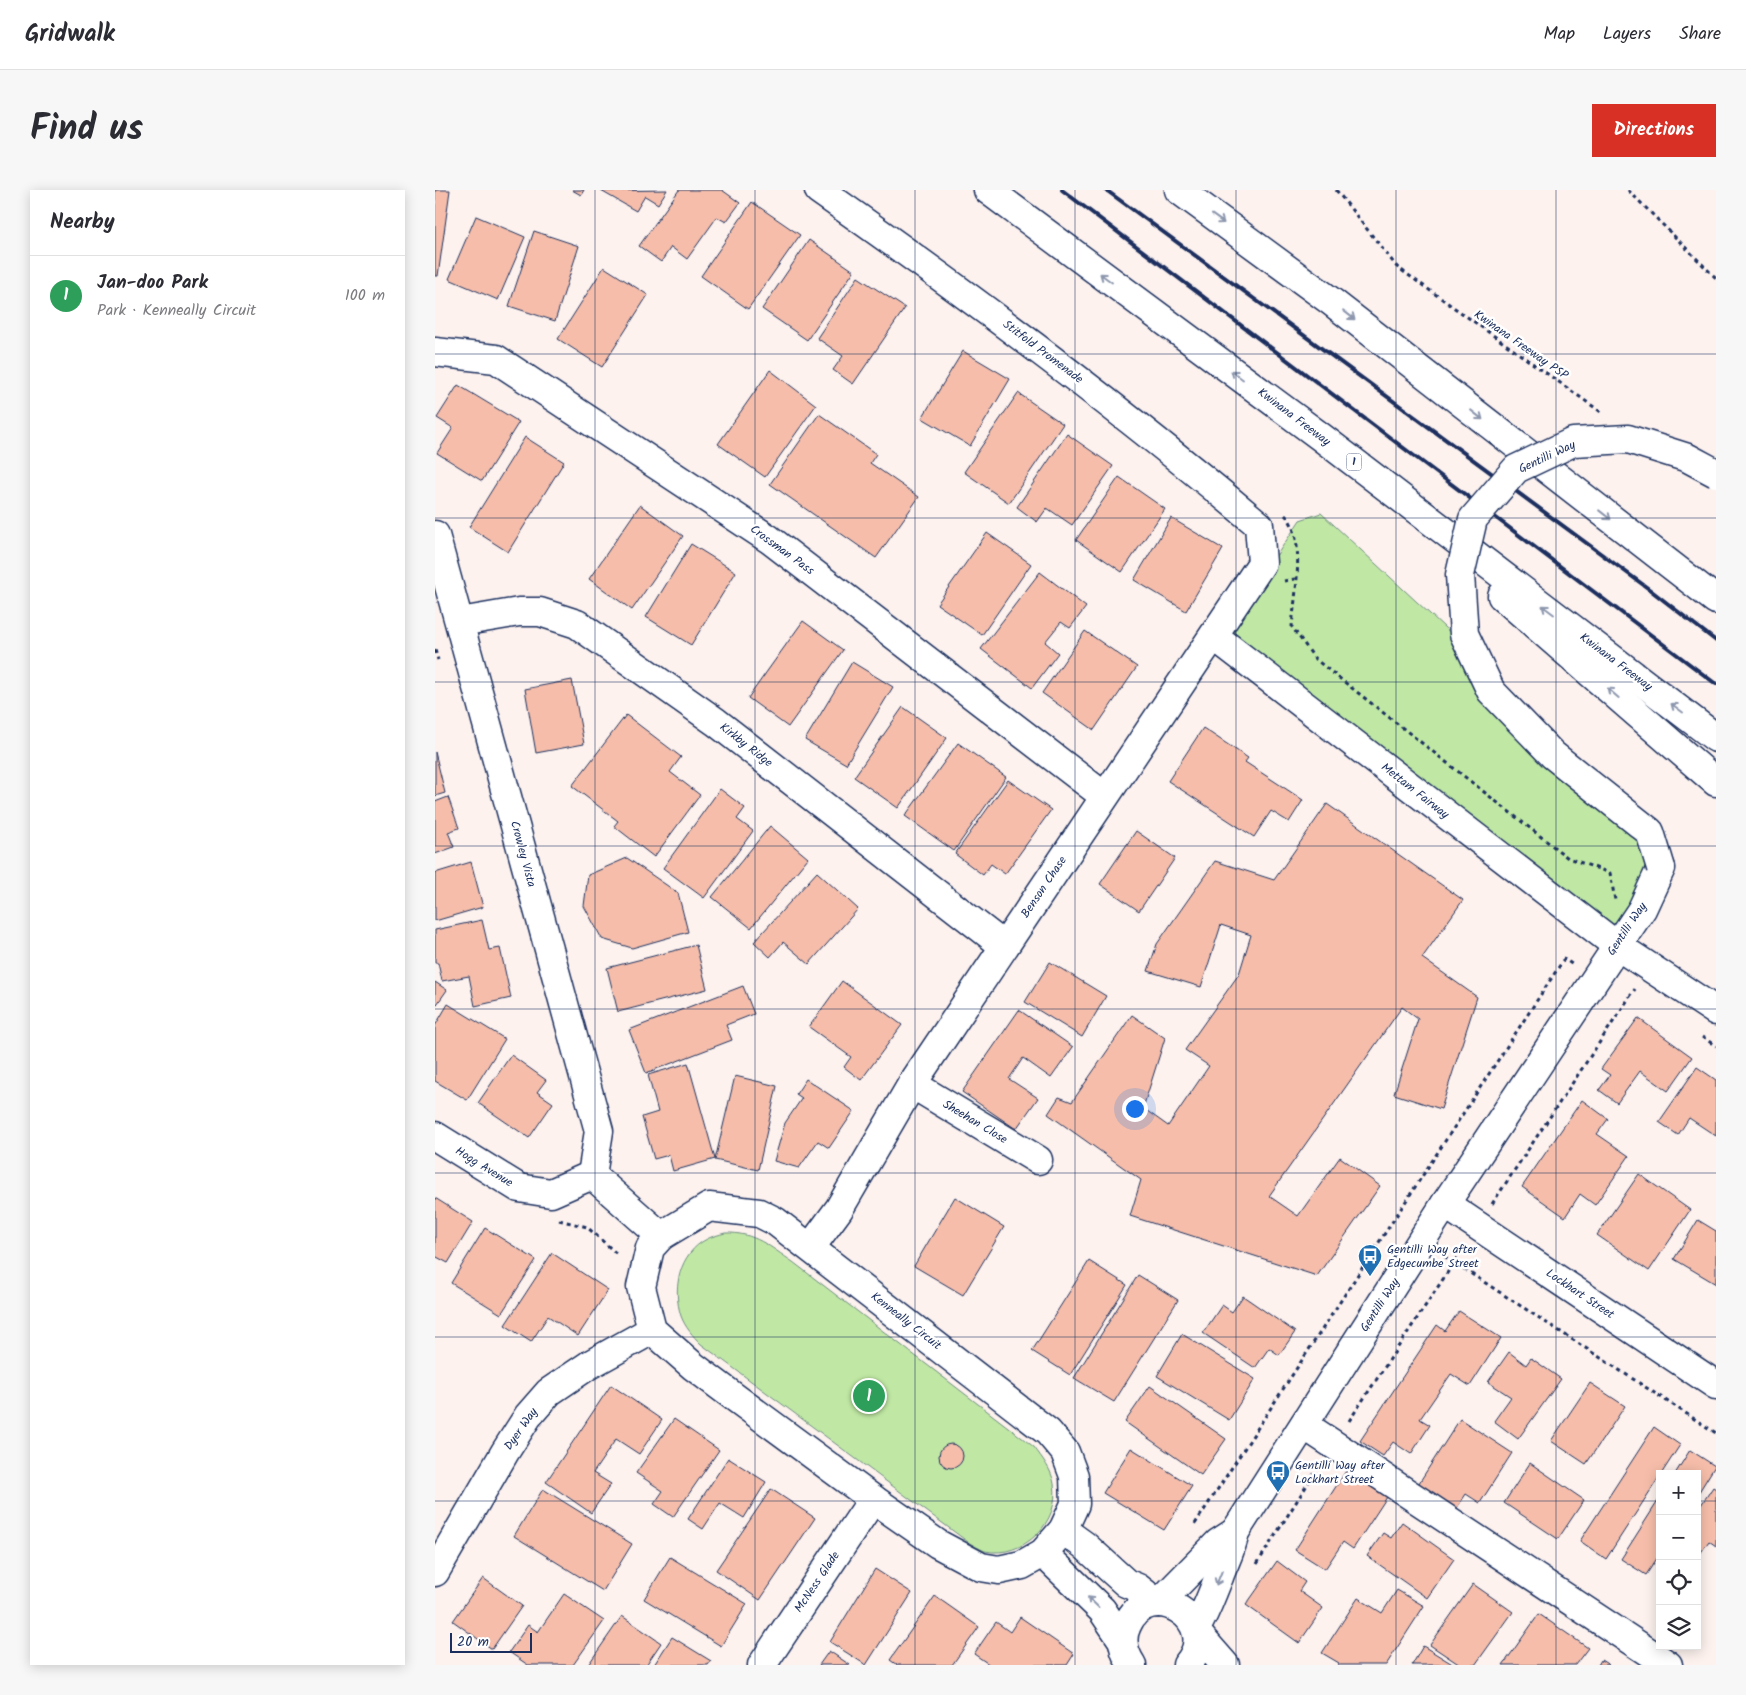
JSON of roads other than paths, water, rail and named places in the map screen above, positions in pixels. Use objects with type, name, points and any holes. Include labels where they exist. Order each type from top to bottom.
[{"type":"main road","name":"Stitfold Promenade","points":[[819,190],[1027,340],[1133,420],[1259,524]]},
{"type":"main road","name":"Kwinana Freeway","points":[[988,190],[1321,437],[1716,738]]},
{"type":"main road","points":[[1179,190],[1339,308],[1716,600]]},
{"type":"main road","name":"Crossman Pass","points":[[435,352],[497,359],[761,533],[1104,796]]},
{"type":"main road","name":"1","points":[[1321,437],[1716,782]]},
{"type":"main road","name":"Gentilli Way","points":[[1196,1631],[1208,1610],[1219,1576],[1231,1552],[1235,1532],[1445,1204],[1616,945],[1642,909],[1661,868],[1650,832],[1553,755],[1491,691],[1464,634],[1461,575],[1473,519],[1517,469],[1573,442],[1628,439],[1688,458],[1716,473]]},
{"type":"main road","name":"Benson Chase","points":[[811,1247],[839,1209],[912,1084],[1104,796],[1215,636],[1262,563],[1259,524]]},
{"type":"main road","name":"Crowley Vista","points":[[435,535],[599,1132],[592,1175]]},
{"type":"main road","name":"Kirkby Ridge","points":[[460,622],[519,612],[540,612],[577,624],[716,722],[1005,946]]},
{"type":"main road","name":"Mettam Fairway","points":[[1215,636],[1616,945],[1716,1011]]},
{"type":"main road","name":"Sheehan Close","points":[[912,1084],[1038,1160]]},
{"type":"main road","name":"Hogg Avenue","points":[[435,1136],[519,1188],[551,1193],[592,1175]]},
{"type":"main road","points":[[592,1175],[661,1236]]},
{"type":"main road","name":"Lockhart Street","points":[[1445,1204],[1716,1385]]},
{"type":"main road","name":"Kenneally Circuit","points":[[709,1207],[739,1209],[759,1213],[775,1221],[811,1247],[1048,1432],[1065,1452],[1074,1476],[1075,1504],[1063,1530],[1043,1553],[1022,1565],[999,1570],[981,1567],[938,1544],[873,1499],[693,1366],[652,1330],[641,1287],[650,1248],[661,1236],[709,1207]]},
{"type":"main road","name":"Dyer Way","points":[[435,1572],[505,1452],[528,1416],[549,1392],[589,1365],[652,1330]]},
{"type":"main road","points":[[1304,1425],[1668,1665]]},
{"type":"main road","name":"McNess Glade","points":[[762,1665],[873,1499]]},
{"type":"main road","points":[[1063,1530],[1084,1545],[1127,1583],[1138,1588],[1158,1603],[1171,1604],[1182,1610],[1190,1618],[1196,1631],[1225,1665]]},
{"type":"main road","name":"Gentilli Way","points":[[1125,1655],[1129,1620],[1136,1611],[1158,1603],[1186,1578],[1218,1543],[1235,1532]]},
{"type":"main road","points":[[1043,1553],[1102,1610],[1125,1655]]},
{"type":"main road","points":[[1187,1665],[1196,1652],[1196,1631]]},
{"type":"railway","points":[[1062,190],[1716,684]]},
{"type":"railway","points":[[1106,190],[1649,589],[1716,641]]},
{"type":"place","name":"Gentilli Way after Edgecumbe Street","points":[[1370,1277]]},
{"type":"place","name":"Jan-doo Park","points":[[869,1396]]},
{"type":"place","name":"Gentilli Way after Lockhart Street","points":[[1278,1493]]}]
